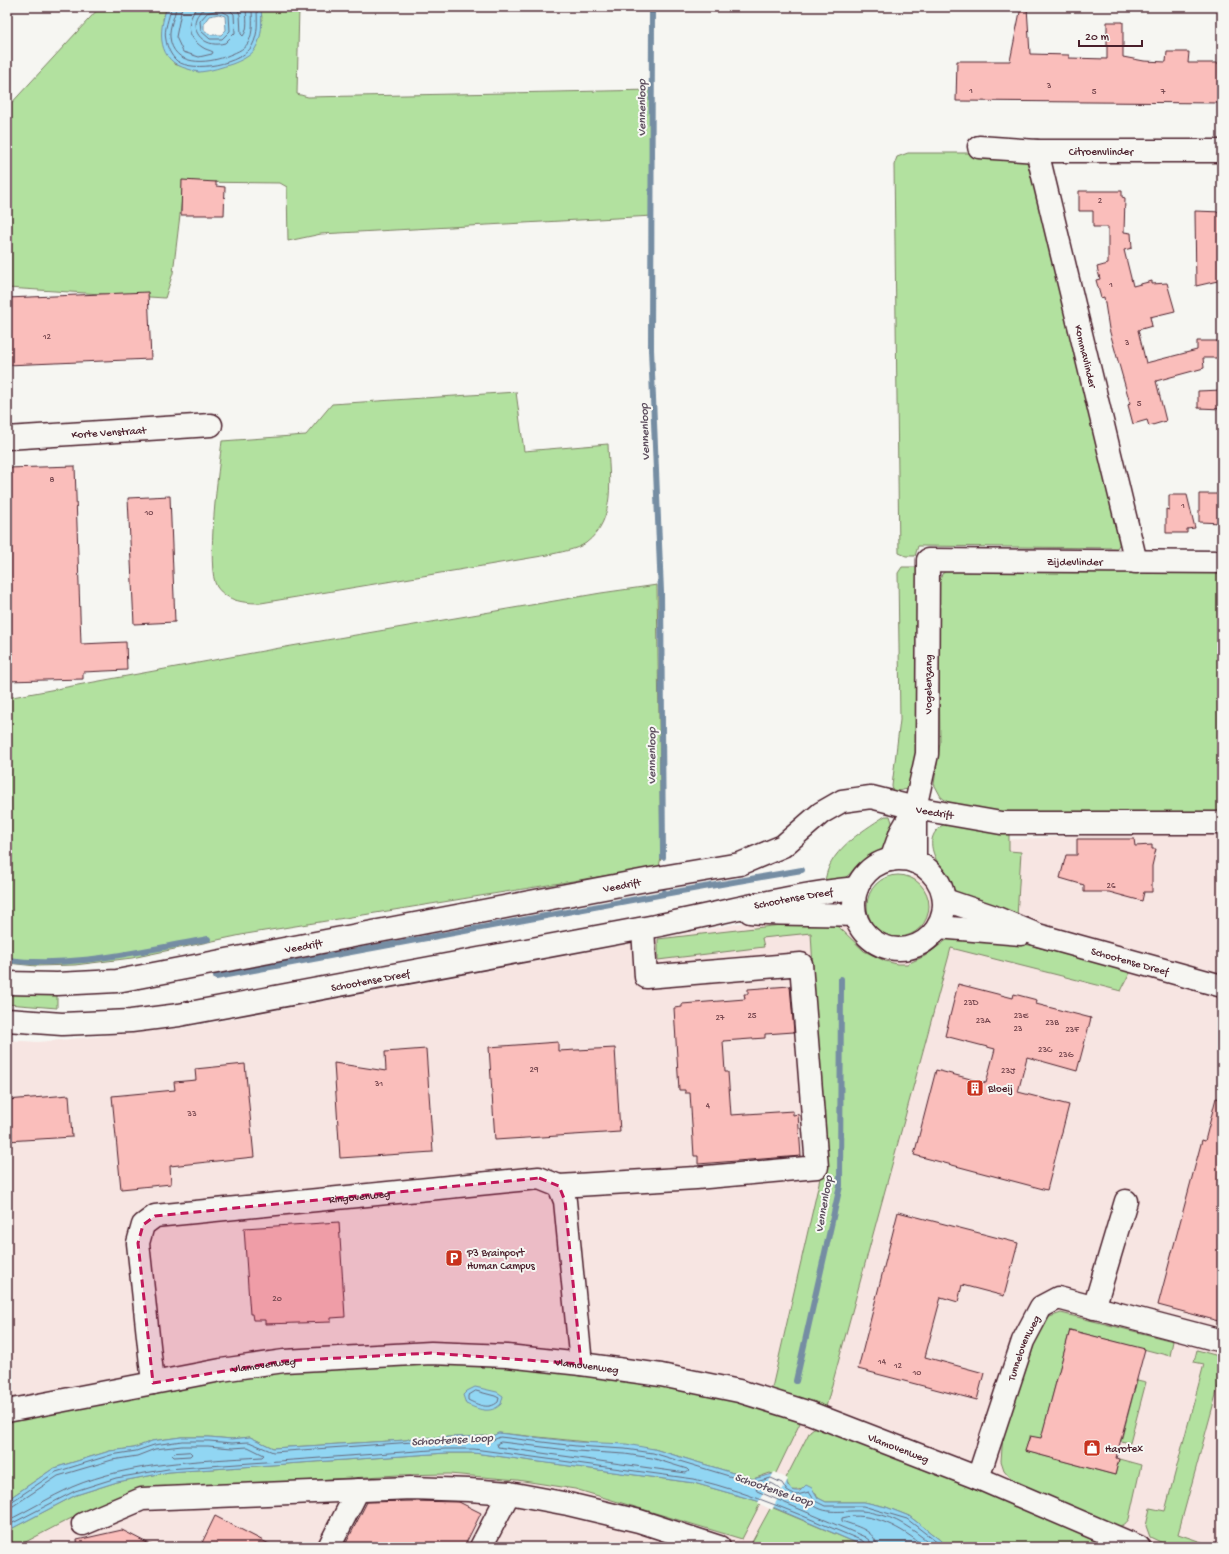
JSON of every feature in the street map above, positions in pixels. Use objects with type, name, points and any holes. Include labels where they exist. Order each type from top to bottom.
[{"type":"street","name":"Citroenvlinder","points":[[980,147],[1037,150],[1222,151]]},
{"type":"street","name":"Kommavlinder","points":[[1037,150],[1136,562]]},
{"type":"street","name":"Korte Venstraat","points":[[7,438],[211,424]]},
{"type":"street","name":"Zijdevlinder","points":[[928,560],[1222,562]]},
{"type":"street","name":"Vogelenzang","points":[[915,862],[915,808],[927,754],[928,560]]},
{"type":"street","name":"Veedrift","points":[[7,983],[57,984],[117,981],[651,879],[740,864],[783,846],[821,813],[842,801],[871,797],[915,808],[1001,823],[1222,823]]},
{"type":"street","name":"Vogelenzang","points":[[891,860],[901,832],[915,808]]},
{"type":"street","points":[[903,859],[915,862],[927,868],[936,877],[942,888],[945,900],[944,914],[938,928],[926,940],[910,948],[893,949],[876,943],[863,931],[855,915],[854,902],[857,888],[864,875],[876,865],[891,860],[903,859]]},
{"type":"street","name":"Schootense Dreef","points":[[7,1020],[82,1023],[131,1021],[179,1015],[642,929],[802,895],[857,888]]},
{"type":"street","name":"Schootense Dreef","points":[[945,900],[992,916],[1038,935],[1222,986]]},
{"type":"street","name":"Schootense Dreef","points":[[731,911],[774,914],[819,913],[855,915]]},
{"type":"street","name":"Schootense Dreef","points":[[938,928],[1038,935]]},
{"type":"street","points":[[581,1364],[565,1201],[559,1186],[696,1178],[817,1166],[801,964],[646,977],[642,929]]},
{"type":"street","name":"Ringovenweg","points":[[152,1383],[138,1243],[143,1225],[155,1216],[539,1178],[559,1186]]},
{"type":"street","points":[[1094,1308],[1126,1200]]},
{"type":"street","name":"Tunnelovenweg","points":[[978,1478],[1023,1341],[1041,1307],[1058,1298],[1222,1341]]},
{"type":"street","name":"Vlamovenweg","points":[[7,1411],[152,1383],[284,1361],[424,1353],[507,1356],[581,1364],[661,1375],[739,1391],[810,1413],[978,1478],[1139,1547]]},
{"type":"street","points":[[83,1524],[142,1499],[411,1488],[509,1493],[568,1504],[639,1521],[720,1547]]},
{"type":"street","points":[[329,1547],[358,1490]]},
{"type":"street","points":[[481,1547],[509,1493]]},
{"type":"highlighted area","points":[[539,1178],[559,1186],[565,1201],[581,1364],[431,1353],[284,1361],[153,1383],[138,1243],[143,1225],[155,1216]]},
{"type":"shaded area","points":[[1222,828],[1222,1547],[7,1547],[7,1040],[38,1042],[183,1028],[894,894],[946,843]]},
{"type":"green space","points":[[100,7],[167,7],[163,19],[174,64],[199,72],[262,21],[261,7],[299,7],[297,94],[308,97],[653,90],[653,216],[321,234],[288,241],[287,187],[280,183],[190,182],[183,190],[173,273],[165,298],[7,288],[7,108]]},
{"type":"green space","points":[[908,153],[979,153],[1022,159],[1027,162],[1123,534],[1122,540],[1117,548],[918,546],[915,556],[906,556],[899,553],[894,165],[897,157]]},
{"type":"green space","points":[[516,392],[524,451],[608,444],[610,483],[607,510],[603,522],[596,533],[586,543],[573,549],[548,555],[261,603],[237,601],[226,596],[217,587],[212,560],[216,493],[222,441],[306,435],[332,404]]},
{"type":"green space","points":[[902,567],[922,567],[924,752],[913,784],[908,789],[893,792],[892,786],[900,720],[898,573]]},
{"type":"green space","points":[[949,569],[1222,570],[1222,814],[1022,816],[976,809],[948,802],[941,797],[934,784],[940,743],[938,586],[942,574]]},
{"type":"green space","points":[[657,585],[661,857],[659,867],[246,934],[132,958],[75,965],[36,966],[7,963],[7,698],[274,649],[601,593]]},
{"type":"green space","points":[[885,816],[890,816],[894,828],[884,850],[864,862],[840,882],[825,884],[831,862],[838,853],[856,836]]},
{"type":"green space","points":[[946,823],[1009,829],[1009,851],[1021,852],[1017,917],[960,897],[953,888],[936,860],[932,846],[934,834]]},
{"type":"green space","points":[[892,875],[904,875],[920,884],[927,894],[929,906],[927,918],[920,928],[904,937],[892,937],[881,932],[872,923],[867,912],[867,900],[872,889],[881,880]]},
{"type":"green space","points":[[816,921],[832,923],[841,929],[864,951],[885,961],[897,964],[907,964],[925,956],[948,939],[967,936],[992,943],[1021,943],[1131,971],[1121,991],[951,948],[823,1418],[769,1401],[824,1161],[811,933],[762,938],[764,947],[658,960],[658,939]]},
{"type":"green space","points":[[7,988],[57,990],[57,1008],[7,1004]]},
{"type":"green space","points":[[1061,1313],[1173,1341],[1170,1356],[1070,1330],[1041,1439],[1029,1436],[1026,1451],[1115,1475],[1119,1459],[1141,1465],[1129,1519],[1125,1524],[1120,1526],[1116,1527],[1016,1484],[1004,1470],[1001,1461],[1003,1434],[1031,1335],[1044,1319]]},
{"type":"green space","points":[[1197,1350],[1222,1357],[1222,1373],[1178,1534],[1216,1547],[1171,1547],[1150,1537],[1146,1526],[1150,1508],[1165,1511],[1204,1364],[1194,1362]]},
{"type":"green space","points":[[380,1363],[482,1364],[607,1375],[735,1399],[798,1420],[800,1423],[775,1475],[770,1473],[753,1479],[654,1449],[499,1433],[493,1436],[412,1438],[406,1440],[273,1448],[250,1437],[232,1439],[181,1437],[152,1441],[134,1448],[110,1451],[54,1468],[7,1500],[7,1421],[234,1376]]},
{"type":"green space","points":[[1137,1380],[1146,1382],[1130,1443],[1121,1441]]},
{"type":"green space","points":[[818,1425],[1120,1547],[949,1547],[909,1516],[886,1507],[864,1502],[826,1502],[818,1498],[816,1493],[804,1489],[793,1490],[785,1480],[810,1431]]},
{"type":"green space","points":[[446,1453],[474,1453],[694,1483],[761,1502],[742,1539],[575,1489],[517,1480],[449,1474],[398,1475],[156,1490],[136,1494],[100,1505],[83,1512],[16,1547],[7,1547],[7,1531],[76,1495],[117,1482],[169,1472]]},
{"type":"green space","points":[[771,1507],[866,1547],[762,1547],[752,1542]]},
{"type":"water","points":[[167,7],[261,7],[261,34],[255,49],[245,58],[216,69],[197,72],[178,65],[170,59],[165,52],[162,44],[162,26]],"holes":[[[219,14],[225,16],[226,30],[221,35],[211,35],[204,30],[204,23],[209,16]]]},
{"type":"water","points":[[475,1387],[497,1392],[503,1396],[501,1404],[493,1409],[484,1410],[466,1404],[463,1395]]},
{"type":"water","name":"Schootense Loop","points":[[498,1433],[577,1442],[626,1444],[654,1449],[753,1479],[773,1474],[787,1481],[789,1488],[793,1490],[800,1491],[806,1485],[812,1488],[818,1498],[826,1502],[864,1502],[886,1507],[909,1516],[949,1547],[866,1547],[761,1502],[694,1483],[474,1453],[446,1453],[169,1472],[117,1482],[76,1495],[7,1531],[7,1500],[54,1468],[110,1451],[134,1448],[152,1441],[181,1437],[232,1439],[250,1437],[273,1448],[406,1440],[412,1438],[493,1436]]},
{"type":"pier","points":[[774,1472],[788,1479],[772,1510],[758,1503]]},
{"type":"building","points":[[1021,7],[1027,7],[1030,54],[1069,55],[1069,58],[1107,59],[1107,22],[1123,22],[1123,57],[1144,61],[1166,62],[1167,52],[1189,52],[1188,63],[1222,63],[1222,103],[956,101],[957,61],[1010,61]]},
{"type":"building","points":[[182,180],[216,182],[216,186],[225,187],[224,215],[181,215]]},
{"type":"building","points":[[1079,191],[1122,191],[1122,197],[1125,198],[1124,232],[1131,233],[1132,248],[1124,250],[1133,286],[1152,281],[1152,284],[1167,283],[1175,311],[1150,317],[1152,326],[1138,330],[1146,363],[1197,350],[1197,341],[1222,341],[1222,358],[1203,358],[1204,368],[1156,381],[1166,421],[1149,426],[1147,420],[1133,424],[1128,405],[1130,403],[1109,329],[1104,297],[1101,298],[1096,280],[1100,279],[1097,267],[1108,264],[1108,227],[1093,227],[1093,211],[1079,211]]},
{"type":"building","points":[[1195,211],[1222,212],[1222,280],[1196,286]]},
{"type":"building","points":[[148,292],[151,359],[7,365],[7,298]]},
{"type":"building","points":[[1222,390],[1222,409],[1198,408],[1198,391]]},
{"type":"building","points":[[75,466],[81,644],[126,642],[127,670],[83,672],[83,679],[7,681],[7,468]]},
{"type":"building","points":[[1199,494],[1222,494],[1222,523],[1199,522]]},
{"type":"building","points":[[1169,495],[1187,495],[1195,528],[1187,529],[1187,533],[1166,533],[1166,509],[1169,510]]},
{"type":"building","points":[[170,496],[175,622],[134,624],[128,498]]},
{"type":"building","points":[[1077,839],[1134,839],[1135,846],[1152,845],[1152,849],[1156,849],[1152,866],[1152,892],[1144,892],[1142,901],[1109,892],[1084,892],[1084,885],[1060,878],[1066,855],[1077,855]]},
{"type":"building","name":"Bloeij","points":[[958,984],[1013,998],[1014,994],[1037,1000],[1036,1004],[1091,1018],[1077,1071],[1027,1057],[1018,1092],[1069,1105],[1047,1190],[914,1155],[936,1070],[986,1083],[995,1049],[945,1036]]},
{"type":"building","points":[[790,986],[794,1032],[765,1034],[765,1038],[723,1041],[725,1072],[728,1072],[731,1115],[793,1111],[793,1115],[798,1114],[801,1156],[698,1164],[698,1156],[694,1156],[690,1093],[685,1093],[685,1090],[679,1090],[674,1008],[682,1007],[682,1004],[745,999],[744,994],[748,994],[748,989]]},
{"type":"building","points":[[558,1042],[558,1051],[615,1048],[620,1132],[495,1140],[489,1047]]},
{"type":"building","points":[[426,1049],[433,1152],[340,1158],[334,1063],[386,1071],[385,1052]]},
{"type":"building","points":[[245,1064],[254,1157],[170,1166],[171,1184],[121,1189],[112,1096],[175,1090],[174,1082],[196,1080],[195,1069]]},
{"type":"building","points":[[69,1095],[72,1137],[7,1141],[7,1100]]},
{"type":"building","points":[[1216,1098],[1222,1099],[1222,1322],[1158,1305],[1202,1140],[1205,1141]]},
{"type":"building","points":[[898,1212],[1018,1243],[1004,1296],[962,1285],[958,1302],[941,1297],[925,1357],[984,1373],[977,1400],[858,1369]]},
{"type":"building","points":[[339,1222],[345,1317],[331,1318],[331,1322],[265,1324],[265,1320],[253,1320],[252,1314],[250,1314],[244,1228]]},
{"type":"building","points":[[1070,1330],[1145,1349],[1116,1458],[1119,1459],[1115,1475],[1025,1451],[1030,1436],[1041,1438]]},
{"type":"building","points":[[367,1502],[459,1502],[481,1513],[464,1547],[344,1547]]},
{"type":"building","points":[[215,1516],[275,1547],[200,1547]]},
{"type":"building","points":[[122,1530],[155,1547],[78,1547],[77,1540]]},
{"type":"waterway","name":"Vennenloop","points":[[652,7],[651,349],[661,592],[663,857]]},
{"type":"waterway","name":"Vennenloop","points":[[664,892],[664,894],[802,870]]},
{"type":"waterway","points":[[216,977],[664,894]]},
{"type":"waterway","points":[[7,960],[32,962],[83,960],[133,953],[208,939]]},
{"type":"waterway","name":"Vennenloop","points":[[796,1381],[840,1186],[841,979]]},
{"type":"place","name":"Bloeij","points":[[975,1088]]},
{"type":"place","name":"P3 Brainport Human Campus","points":[[454,1258]]},
{"type":"place","name":"Harotex","points":[[1092,1448]]}]
